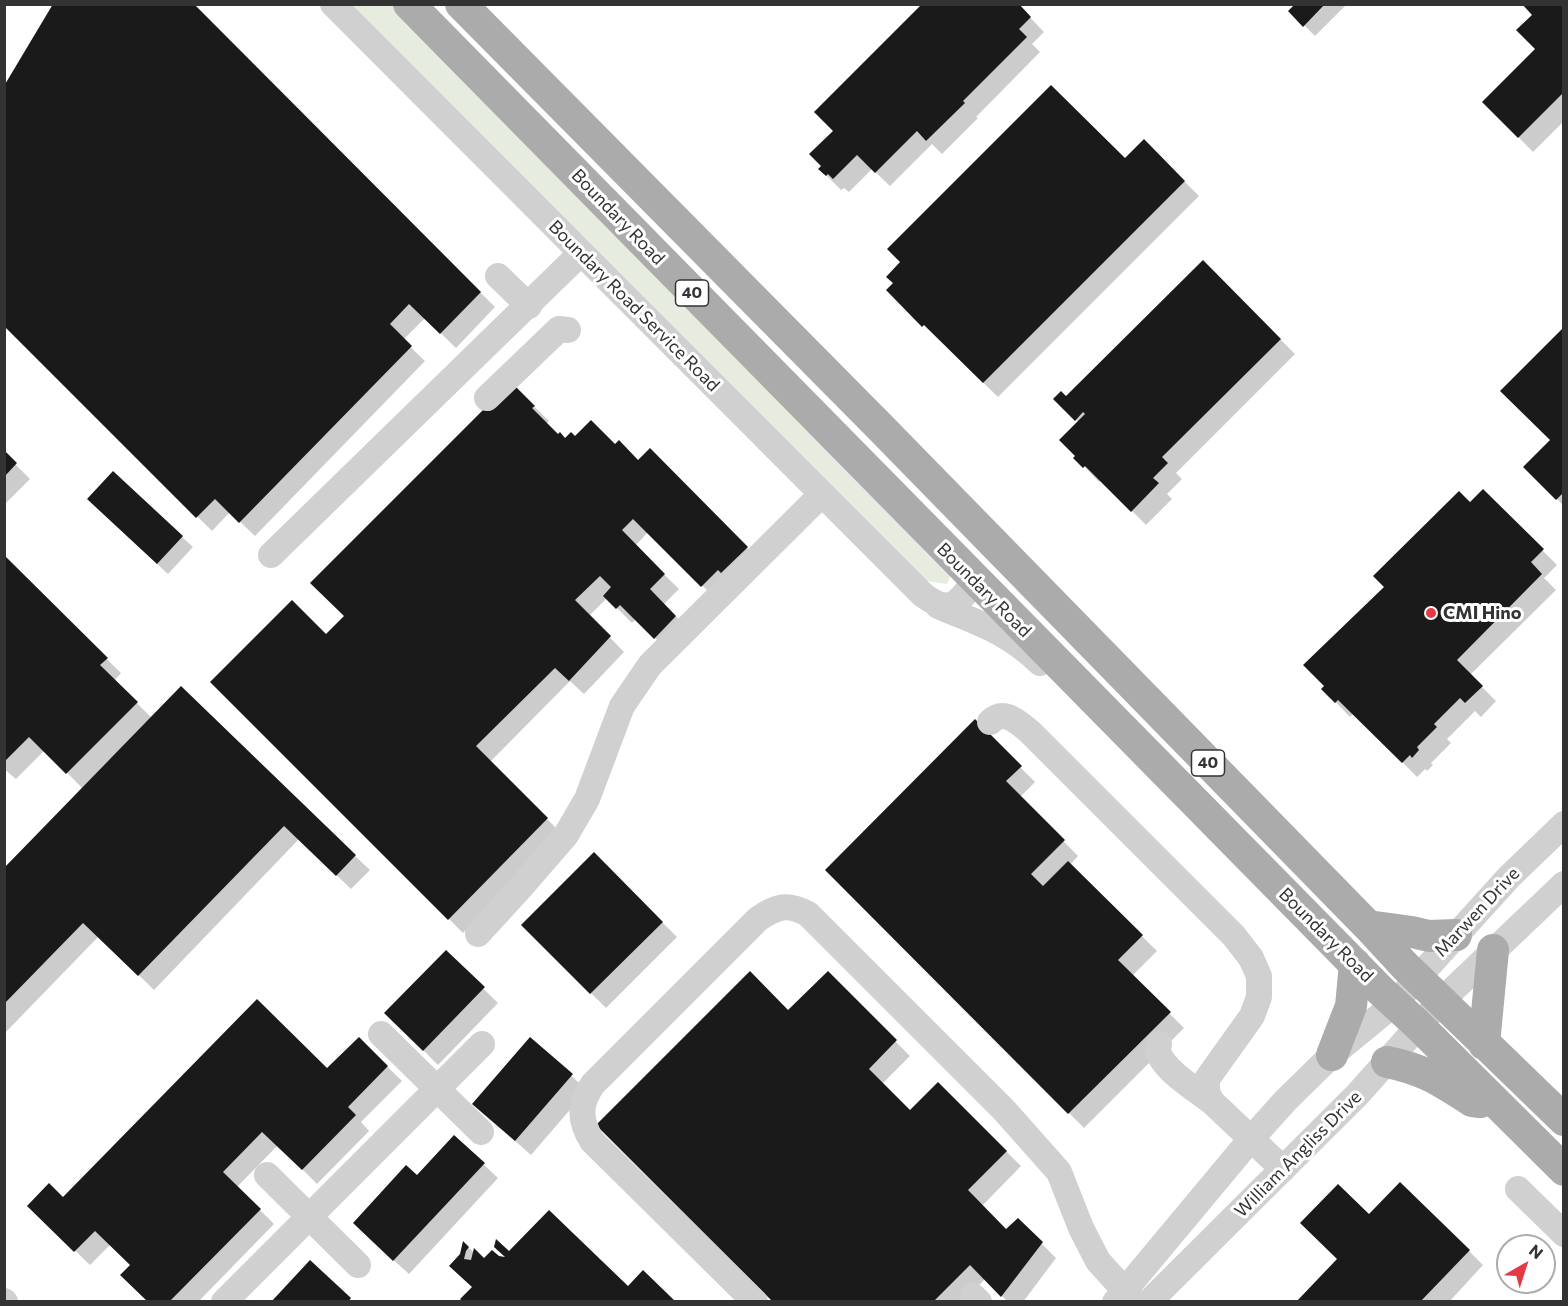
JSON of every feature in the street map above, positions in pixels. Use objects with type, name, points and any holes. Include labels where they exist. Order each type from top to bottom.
[{"type":"main road","name":"Boundary Road","points":[[409,4],[1130,738],[1394,1004],[1418,1024],[1563,1170]]},
{"type":"main road","name":"Boundary Road","points":[[461,4],[880,427],[1417,978],[1563,1120]]},
{"type":"main road","points":[[975,580],[997,549]]},
{"type":"main road","points":[[1368,926],[1429,936],[1456,935]]},
{"type":"main road","points":[[1484,1044],[1493,950]]},
{"type":"main road","points":[[1332,1055],[1351,1006],[1355,963]]},
{"type":"main road","points":[[1387,1062],[1413,1067],[1424,1072],[1472,1101],[1496,1104]]},
{"type":"street","name":"Boundary Road Service Road","points":[[333,4],[923,595],[938,606],[998,631],[1015,641],[1087,710],[1130,738]]},
{"type":"street","points":[[271,555],[581,253]]},
{"type":"street","points":[[498,276],[529,306]]},
{"type":"street","points":[[487,398],[559,328],[568,330]]},
{"type":"street","points":[[478,934],[566,835],[587,799],[622,706],[650,665],[822,494]]},
{"type":"street","points":[[938,606],[950,605],[960,600],[975,580]]},
{"type":"street","points":[[990,722],[995,716],[1003,715],[1015,719],[1030,732],[1234,936],[1251,958],[1259,976],[1259,997],[1252,1016],[1207,1079],[1207,1092],[1212,1102]]},
{"type":"street","name":"Marwen Drive","points":[[1394,1004],[1509,877],[1563,824]]},
{"type":"street","name":"Marwen Drive","points":[[1441,1001],[1563,884]]},
{"type":"street","points":[[755,1302],[592,1141],[585,1130],[582,1105],[593,1084],[758,919],[772,909],[785,906],[808,914],[1004,1110],[1059,1172],[1081,1228],[1098,1261],[1125,1298],[1250,1140],[1286,1100],[1332,1055],[1394,1004]]},
{"type":"street","name":"William Angliss Drive","points":[[1149,1302],[1387,1062],[1418,1024],[1441,1001]]},
{"type":"street","points":[[381,1034],[481,1132]]},
{"type":"street","points":[[224,1302],[482,1044]]},
{"type":"street","points":[[1159,1044],[1158,1055],[1165,1065],[1212,1102],[1282,1169]]},
{"type":"street","points":[[267,1175],[358,1265]]},
{"type":"street","points":[[1518,1189],[1563,1234]]},
{"type":"shaded area","points":[[347,5],[394,5],[951,575],[947,584],[927,581],[920,576]]},
{"type":"building","points":[[53,4],[194,4],[481,292],[440,334],[409,304],[390,324],[412,346],[239,523],[215,499],[196,518],[4,326],[4,86]]},
{"type":"building","points":[[922,4],[1019,4],[1031,17],[1019,29],[1027,37],[926,141],[917,131],[875,173],[857,155],[833,179],[828,174],[826,176],[818,169],[821,166],[809,154],[833,131],[814,112]]},
{"type":"building","points":[[1295,4],[1325,4],[1303,27],[1288,11]]},
{"type":"building","points":[[1522,4],[1564,4],[1564,92],[1518,138],[1482,102],[1535,49],[1516,30],[1532,15]]},
{"type":"building","points":[[1051,85],[1125,158],[1144,139],[1185,181],[983,383],[886,290],[893,283],[886,277],[900,262],[887,249]]},
{"type":"building","points":[[1203,260],[1281,339],[1162,457],[1168,463],[1153,478],[1159,483],[1131,512],[1085,466],[1083,468],[1073,458],[1075,456],[1059,440],[1085,414],[1083,412],[1075,421],[1053,399],[1061,391],[1066,396]]},
{"type":"building","points":[[1564,327],[1564,492],[1556,500],[1523,467],[1550,440],[1500,391]]},
{"type":"building","points":[[513,384],[535,406],[532,408],[565,438],[571,432],[575,436],[591,420],[615,444],[619,440],[638,460],[650,448],[748,547],[721,573],[718,570],[701,587],[633,519],[622,530],[665,574],[650,589],[676,616],[654,639],[620,605],[616,609],[603,596],[611,587],[600,576],[575,600],[611,636],[569,681],[555,668],[476,746],[548,818],[448,920],[210,682],[292,600],[326,634],[344,616],[310,583],[492,401]]},
{"type":"building","points":[[5,451],[17,463],[5,476]]},
{"type":"building","points":[[113,471],[183,536],[157,564],[87,499]]},
{"type":"building","name":"CMI Hino","points":[[1483,489],[1544,549],[1531,562],[1542,574],[1457,660],[1483,686],[1465,703],[1460,698],[1434,724],[1437,727],[1417,747],[1419,750],[1412,758],[1410,755],[1402,763],[1338,700],[1335,703],[1321,689],[1324,686],[1303,665],[1384,587],[1373,576],[1459,491],[1470,502]]},
{"type":"building","points":[[4,555],[108,658],[100,665],[138,702],[66,774],[29,737],[4,762]]},
{"type":"building","points":[[181,686],[356,855],[336,876],[284,826],[138,976],[83,923],[4,1004],[4,868]]},
{"type":"building","points":[[975,719],[1022,766],[1006,781],[1065,840],[1031,874],[1043,886],[1068,861],[1143,935],[1118,960],[1171,1012],[1068,1114],[825,870]]},
{"type":"building","points":[[594,852],[663,922],[590,994],[521,925]]},
{"type":"building","points":[[446,950],[485,987],[423,1051],[384,1013]]},
{"type":"building","points":[[750,971],[788,1010],[828,971],[897,1040],[869,1069],[910,1110],[938,1082],[1007,1151],[968,1190],[1006,1229],[1018,1218],[1043,1242],[1001,1297],[970,1265],[933,1302],[773,1302],[596,1125]]},
{"type":"building","points":[[257,999],[327,1068],[359,1037],[388,1066],[348,1107],[356,1115],[302,1170],[262,1132],[223,1172],[261,1209],[169,1302],[148,1302],[120,1275],[130,1265],[95,1231],[74,1252],[27,1206],[49,1183],[63,1197]]},
{"type":"building","points":[[530,1037],[573,1074],[515,1141],[472,1104]]},
{"type":"building","points":[[454,1135],[485,1163],[393,1261],[353,1223],[406,1165],[417,1175]]},
{"type":"building","points":[[1400,1182],[1470,1250],[1420,1302],[1296,1302],[1337,1259],[1300,1223],[1338,1184],[1369,1214]]},
{"type":"building","points":[[549,1210],[628,1286],[643,1270],[676,1302],[463,1302],[460,1299],[472,1287],[449,1266],[460,1254],[463,1241],[469,1247],[464,1259],[471,1260],[474,1248],[484,1258],[492,1250],[499,1256],[505,1257],[494,1247],[496,1239],[509,1251]]},
{"type":"building","points":[[310,1260],[351,1298],[348,1302],[271,1302]]},
{"type":"place","name":"CMI Hino","points":[[1431,613]]}]
